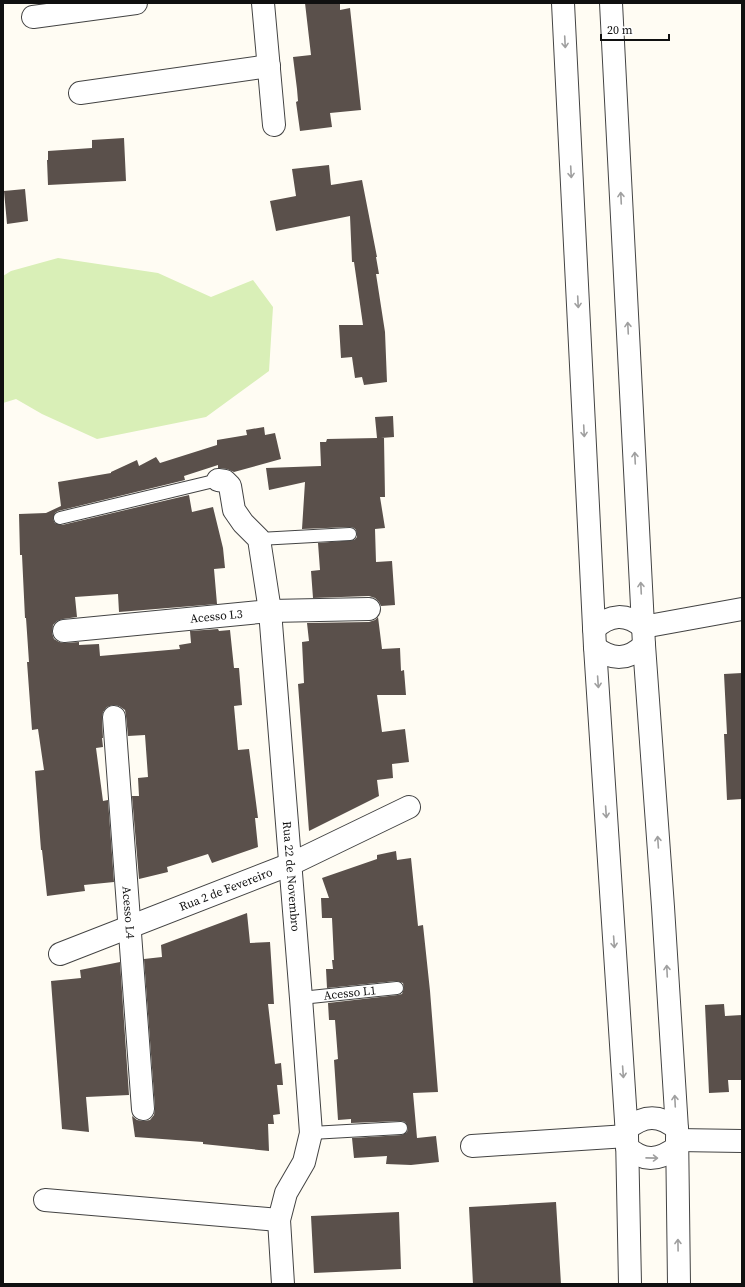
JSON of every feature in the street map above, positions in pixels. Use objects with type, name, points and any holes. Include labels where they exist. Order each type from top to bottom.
[{"type":"street","points":[[33,17],[136,3]]},
{"type":"street","points":[[263,3],[274,125]]},
{"type":"street","points":[[563,3],[595,638],[627,1137],[630,1284]]},
{"type":"street","points":[[612,3],[644,636],[677,1139],[679,1284]]},
{"type":"street","points":[[80,93],[269,66]]},
{"type":"street","points":[[218,480],[225,481],[230,486],[234,510],[243,523],[258,539]]},
{"type":"street","name":"Rua 22 de Novembro","points":[[258,539],[270,611],[311,1133],[304,1162],[286,1193],[279,1220],[283,1284]]},
{"type":"street","name":"Acesso L3","points":[[64,631],[270,611],[369,608]]},
{"type":"street","points":[[644,636],[742,609]]},
{"type":"street","points":[[618,617],[636,621],[644,636],[638,651],[621,657],[602,653],[595,638],[601,623],[609,618],[618,617]]},
{"type":"street","name":"Acesso L4","points":[[114,717],[142,1109]]},
{"type":"street","name":"Rua 2 de Fevereiro","points":[[60,954],[291,864],[409,807]]},
{"type":"street","points":[[627,1137],[634,1123],[643,1119],[652,1118],[661,1119],[670,1123],[677,1139]]},
{"type":"street","points":[[627,1137],[634,1153],[642,1157],[652,1158],[661,1157],[677,1139]]},
{"type":"street","points":[[472,1146],[627,1137]]},
{"type":"street","points":[[677,1139],[742,1141]]},
{"type":"street","points":[[45,1200],[279,1220]]},
{"type":"lane","points":[[60,518],[218,480]]},
{"type":"lane","points":[[258,539],[350,534]]},
{"type":"lane","name":"Acesso L1","points":[[301,998],[397,988]]},
{"type":"lane","points":[[311,1133],[401,1128]]},
{"type":"green space","points":[[58,258],[158,273],[211,297],[253,280],[273,307],[269,371],[206,417],[97,439],[42,414],[16,399],[3,403],[3,276],[11,271]]},
{"type":"building","points":[[305,3],[340,3],[340,10],[350,8],[361,110],[330,113],[332,127],[300,131],[296,102],[298,101],[293,57],[311,55]]},
{"type":"building","points":[[124,138],[126,181],[48,185],[48,151],[92,148],[92,140]]},
{"type":"building","points":[[329,165],[331,185],[362,180],[377,257],[379,274],[376,274],[385,332],[387,382],[364,385],[362,377],[355,378],[352,357],[341,358],[339,325],[363,325],[354,262],[352,262],[350,216],[276,231],[270,201],[296,196],[292,169]]},
{"type":"building","points":[[25,189],[28,221],[7,224],[4,191]]},
{"type":"building","points":[[393,416],[394,437],[381,438],[384,438],[385,497],[380,497],[385,528],[375,529],[376,562],[392,561],[395,605],[381,606],[375,598],[369,596],[313,598],[311,571],[320,570],[318,543],[354,540],[357,537],[356,530],[350,527],[302,529],[305,482],[269,490],[266,468],[321,466],[320,442],[326,442],[327,439],[377,438],[375,417]]},
{"type":"building","points":[[264,427],[265,435],[275,433],[281,459],[234,472],[227,469],[218,468],[218,465],[184,476],[185,480],[58,511],[55,513],[53,519],[55,523],[62,525],[189,495],[192,512],[213,507],[223,548],[225,568],[214,569],[217,604],[119,612],[118,594],[75,597],[77,617],[57,621],[53,625],[52,633],[54,639],[59,642],[79,642],[79,645],[99,644],[100,656],[180,649],[179,645],[191,643],[190,631],[218,629],[219,631],[230,630],[234,668],[239,668],[242,705],[234,706],[238,750],[249,749],[258,818],[255,818],[258,847],[212,863],[208,854],[167,867],[168,872],[139,879],[132,796],[139,796],[138,778],[148,777],[145,735],[128,736],[125,710],[119,706],[113,705],[107,707],[103,712],[103,747],[96,748],[103,801],[108,800],[114,882],[84,885],[85,891],[47,896],[41,850],[35,771],[44,770],[38,729],[32,730],[22,555],[20,555],[19,514],[46,513],[61,506],[58,482],[111,473],[137,460],[139,466],[156,457],[160,463],[217,445],[217,440],[247,435],[246,430]]},
{"type":"building","points":[[378,617],[382,649],[400,648],[401,671],[404,670],[406,695],[377,695],[382,732],[405,729],[409,762],[392,764],[393,778],[377,780],[379,796],[309,831],[298,684],[304,683],[302,642],[309,641],[307,623],[369,622]]},
{"type":"building","points":[[742,673],[742,799],[727,800],[724,734],[727,734],[724,674]]},
{"type":"building","points":[[396,851],[397,860],[411,858],[418,926],[423,925],[438,1092],[413,1093],[417,1138],[436,1136],[439,1162],[411,1165],[386,1164],[387,1156],[354,1158],[352,1138],[402,1135],[407,1132],[408,1128],[405,1122],[351,1123],[351,1119],[338,1120],[334,1060],[338,1059],[335,1020],[329,1020],[328,1003],[398,995],[402,994],[404,988],[403,983],[396,981],[327,988],[326,969],[333,969],[332,960],[334,960],[332,918],[322,918],[321,898],[329,898],[322,878],[377,859],[377,855]]},
{"type":"building","points":[[247,913],[250,943],[270,942],[274,1004],[268,1004],[275,1064],[281,1063],[283,1085],[277,1085],[280,1114],[273,1115],[274,1124],[268,1124],[269,1151],[203,1144],[203,1142],[135,1137],[132,1116],[137,1120],[150,1120],[154,1115],[155,1108],[144,959],[162,957],[161,945]]},
{"type":"building","points":[[120,962],[129,1095],[86,1097],[89,1132],[62,1129],[51,981],[81,978],[80,970]]},
{"type":"building","points":[[724,1004],[725,1016],[742,1015],[742,1080],[728,1080],[729,1092],[709,1093],[705,1005]]},
{"type":"building","points":[[556,1202],[561,1284],[473,1284],[469,1207]]},
{"type":"building","points":[[399,1212],[401,1269],[314,1273],[311,1216]]}]
